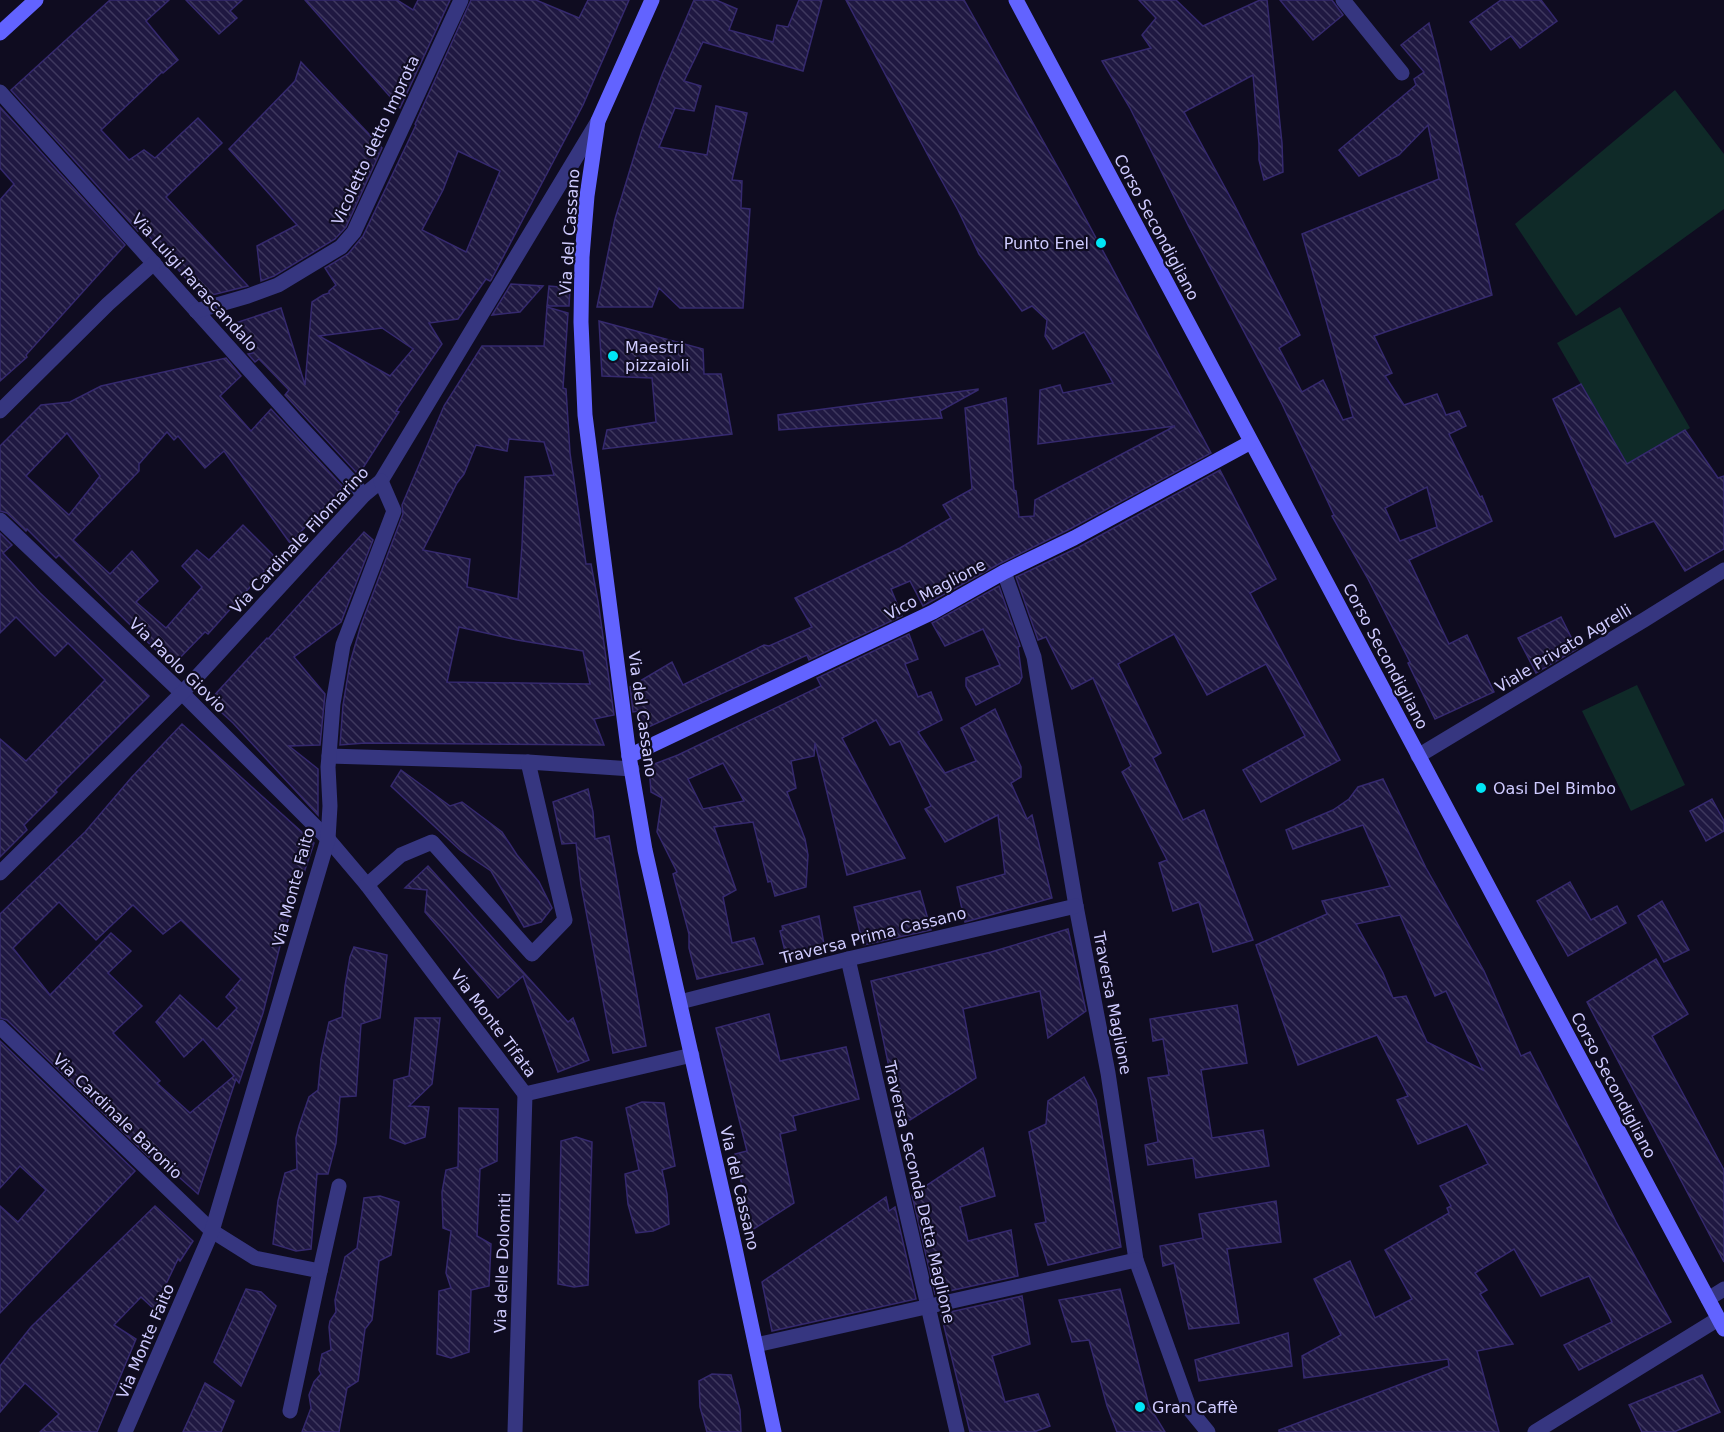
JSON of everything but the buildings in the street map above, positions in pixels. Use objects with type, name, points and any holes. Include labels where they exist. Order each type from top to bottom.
[{"type":"main road","points":[[0,33],[36,0]]},
{"type":"main road","name":"Via del Cassano","points":[[652,0],[598,121],[587,196],[582,257],[581,322],[585,415],[631,762],[645,850],[774,1432]]},
{"type":"main road","name":"Corso Secondigliano","points":[[1016,0],[1721,1324]]},
{"type":"main road","name":"Vico Maglione","points":[[631,762],[933,612],[1004,572],[1074,538],[1251,442]]},
{"type":"street","name":"Vicoletto detto Improta","points":[[196,310],[278,285],[341,247],[354,232],[461,0]]},
{"type":"street","points":[[1343,0],[1402,73]]},
{"type":"street","name":"Via Luigi Parascandalo","points":[[0,92],[364,495]]},
{"type":"street","name":"Via Cardinale Filomarino","points":[[0,873],[182,693],[364,495],[381,481],[598,121]]},
{"type":"street","points":[[0,411],[108,304],[154,264]]},
{"type":"street","name":"Via Monte Faito","points":[[125,1432],[212,1231],[328,839],[330,806],[328,768],[333,704],[343,645],[394,511],[381,481]]},
{"type":"street","name":"Via Paolo Giovio","points":[[0,520],[182,693],[328,839]]},
{"type":"street","name":"Viale Privato Agrelli","points":[[1419,756],[1724,570]]},
{"type":"street","name":"Traversa Maglione","points":[[1004,572],[1034,657],[1076,906],[1108,1073],[1136,1260],[1190,1410],[1208,1432]]},
{"type":"street","points":[[329,756],[528,762],[631,762]]},
{"type":"street","points":[[368,885],[400,855],[432,842],[532,954],[565,920],[528,762]]},
{"type":"street","name":"Via Monte Tifata","points":[[328,839],[368,885],[525,1094],[692,1055]]},
{"type":"street","name":"Traversa Prima Cassano","points":[[680,1002],[848,959],[1076,906]]},
{"type":"street","name":"Traversa Seconda Detta Maglione","points":[[848,959],[957,1432]]},
{"type":"street","name":"Via Cardinale Baronio","points":[[0,1027],[212,1231]]},
{"type":"street","name":"Via delle Dolomiti","points":[[516,1432],[525,1094]]},
{"type":"street","points":[[290,1411],[339,1186]]},
{"type":"street","points":[[212,1231],[255,1258],[320,1271]]},
{"type":"street","points":[[756,1345],[1136,1260]]},
{"type":"street","points":[[1708,1299],[1724,1289]]},
{"type":"street","points":[[1535,1432],[1721,1324]]},
{"type":"green space","points":[[1675,90],[1724,154],[1724,209],[1576,316],[1515,224]]},
{"type":"green space","points":[[1620,307],[1690,428],[1627,464],[1557,343]]},
{"type":"green space","points":[[1637,685],[1685,785],[1631,811],[1582,711]]},
{"type":"place","name":"Punto Enel","points":[[1101,243]]},
{"type":"place","name":"Maestri pizzaioli","points":[[613,356]]},
{"type":"place","name":"Oasi Del Bimbo","points":[[1481,788]]},
{"type":"place","name":"Gran Caffè","points":[[1140,1407]]}]
